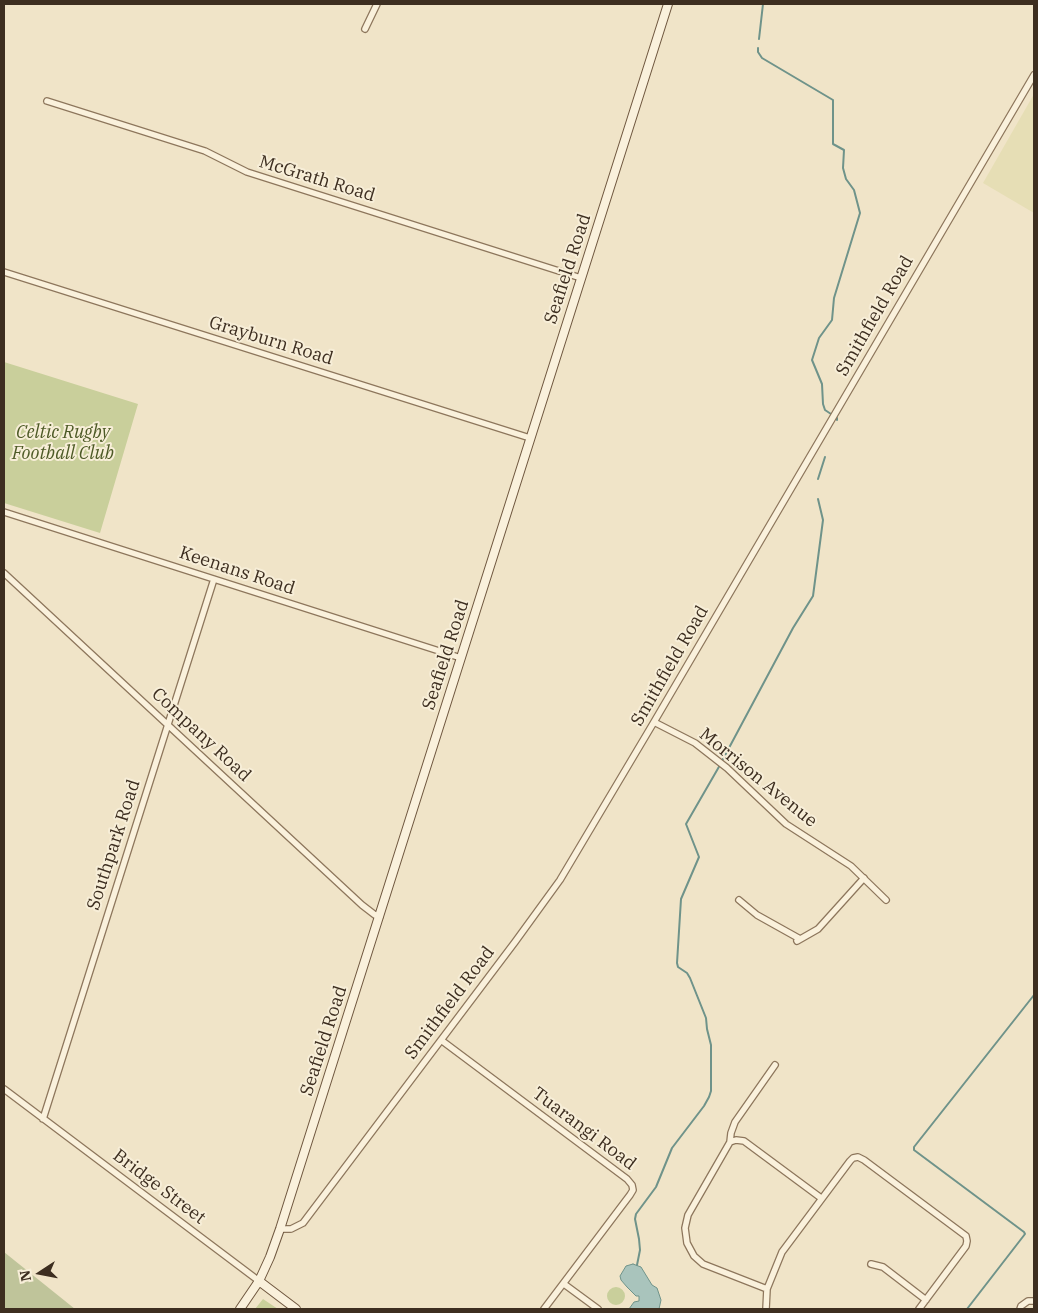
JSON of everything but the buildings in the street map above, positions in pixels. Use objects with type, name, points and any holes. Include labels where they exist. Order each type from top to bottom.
[{"type":"street","points":[[365,29],[377,4]]},
{"type":"street","name":"Seafield Road","points":[[240,1309],[259,1281],[280,1229],[667,4]]},
{"type":"street","name":"Smithfield Road","points":[[280,1229],[291,1229],[303,1222],[560,880],[1034,75]]},
{"type":"street","name":"McGrath Road","points":[[47,101],[205,151],[247,172],[581,278]]},
{"type":"street","name":"Grayburn Road","points":[[4,272],[530,438]]},
{"type":"street","name":"Keenans Road","points":[[4,512],[461,658]]},
{"type":"street","name":"Company Road","points":[[4,573],[362,905],[375,915],[380,916]]},
{"type":"street","name":"Southpark Road","points":[[44,1119],[214,579]]},
{"type":"street","name":"Morrison Avenue","points":[[654,722],[695,743],[726,768],[786,824],[851,866],[886,900]]},
{"type":"street","points":[[739,900],[757,915],[799,940],[818,929],[864,878]]},
{"type":"street","name":"Tuarangi Road","points":[[441,1040],[620,1174],[632,1185],[633,1190],[630,1195],[544,1309]]},
{"type":"street","points":[[767,1289],[702,1264],[694,1256],[687,1243],[685,1228],[688,1214],[730,1142],[735,1122],[775,1065]]},
{"type":"street","name":"Bridge Street","points":[[4,1089],[296,1309]]},
{"type":"street","points":[[730,1142],[744,1140],[821,1198]]},
{"type":"street","points":[[766,1309],[767,1289],[782,1252],[853,1158],[864,1160],[966,1236],[966,1246],[919,1309]]},
{"type":"street","points":[[871,1264],[883,1267],[926,1300]]},
{"type":"street","points":[[564,1284],[598,1309]]},
{"type":"street","points":[[1020,1309],[1028,1301],[1034,1301]]},
{"type":"shaded area","points":[[1034,94],[1034,213],[983,183]]},
{"type":"green space","name":"Celtic Rugby Football Club","points":[[4,362],[138,404],[100,533],[4,503]]},
{"type":"green space","points":[[4,1252],[75,1309],[4,1309]]},
{"type":"green space","points":[[612,1287],[620,1287],[625,1292],[623,1303],[612,1305],[607,1300],[607,1292]]},
{"type":"green space","points":[[263,1299],[278,1309],[255,1309]]},
{"type":"water","points":[[633,1264],[641,1267],[652,1285],[657,1288],[661,1300],[659,1309],[629,1309],[634,1302],[639,1301],[639,1296],[636,1296],[627,1287],[620,1276],[626,1266]]},
{"type":"waterway","points":[[759,39],[763,4]]},
{"type":"waterway","points":[[758,48],[762,58],[833,100],[833,144],[844,150],[843,168],[846,179],[854,190],[860,213],[834,298],[832,320],[819,338],[812,360],[822,384],[825,410],[831,414]]},
{"type":"waterway","points":[[818,479],[825,457]]},
{"type":"waterway","points":[[722,761],[793,628],[813,596],[823,520],[818,499]]},
{"type":"waterway","points":[[637,1265],[640,1250],[635,1219],[636,1214],[656,1187],[672,1148],[704,1106],[711,1091],[711,1045],[706,1018],[690,978],[687,973],[678,967],[677,963],[681,899],[699,857],[686,824],[720,765]]},
{"type":"waterway","points":[[967,1309],[1025,1234],[914,1150],[914,1147],[1034,995]]}]
